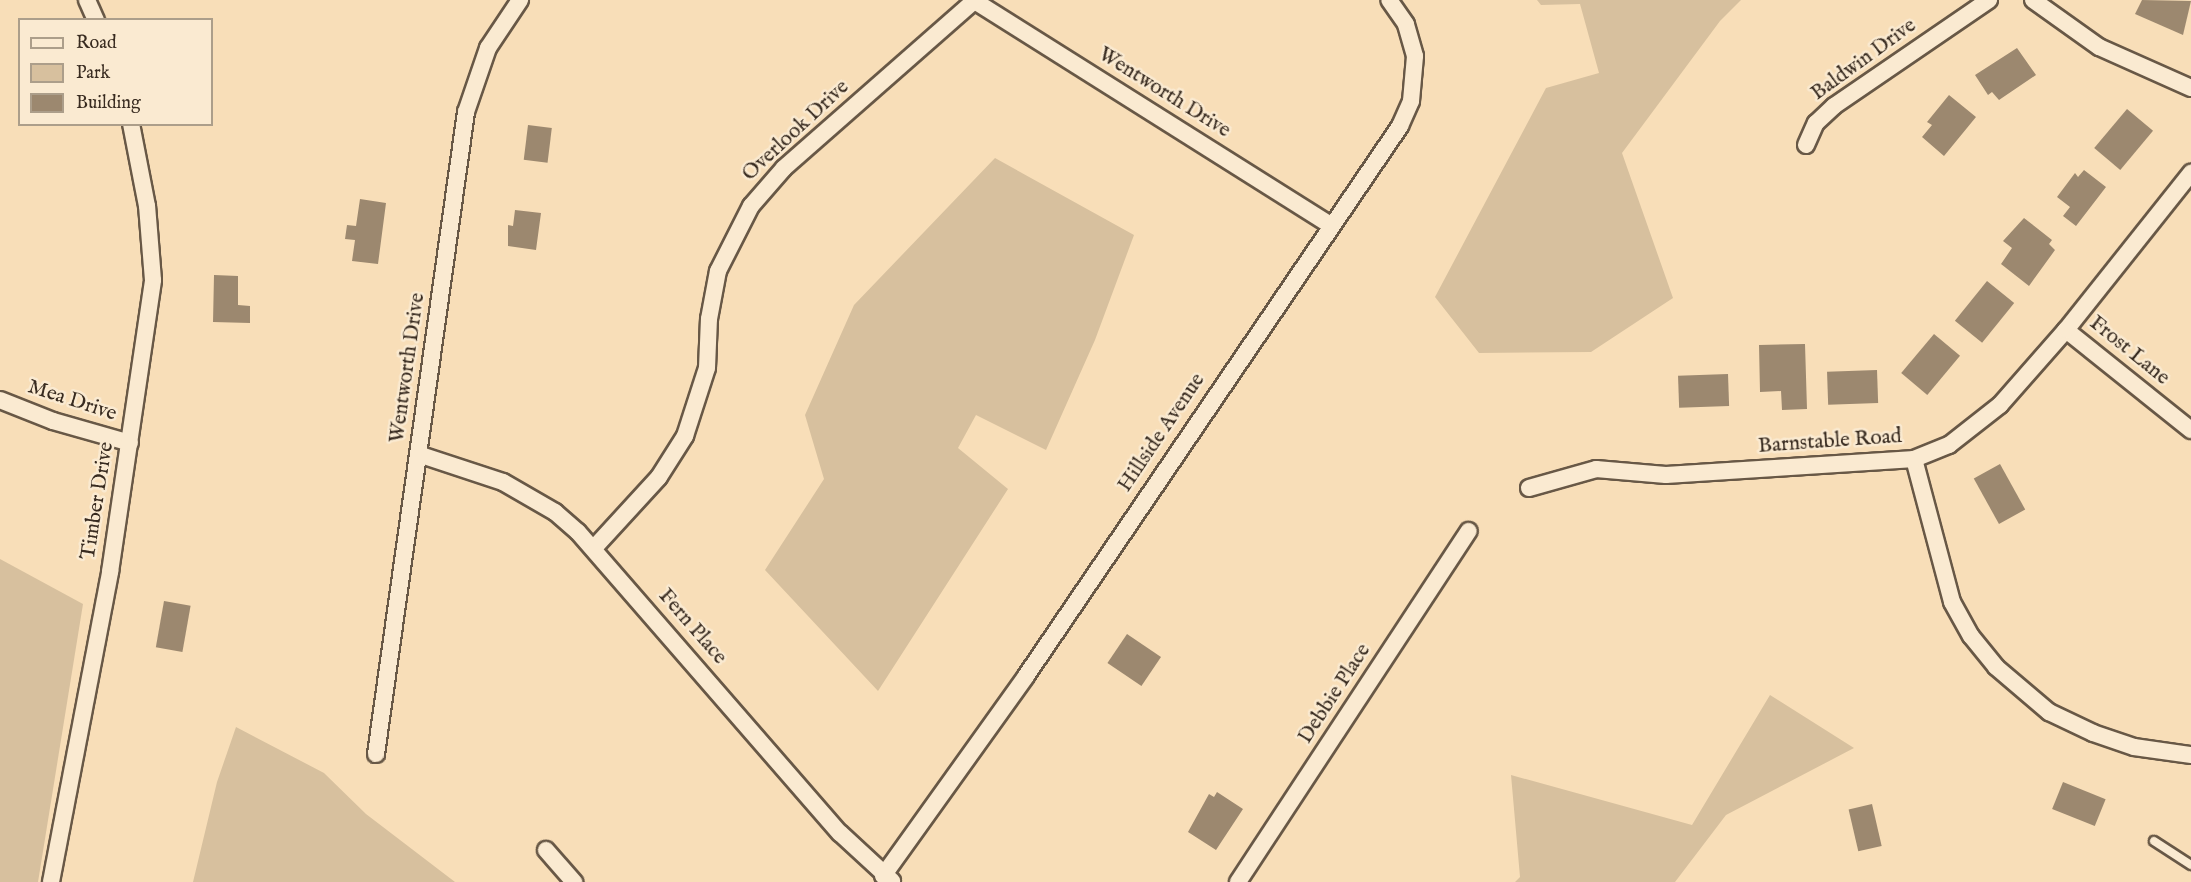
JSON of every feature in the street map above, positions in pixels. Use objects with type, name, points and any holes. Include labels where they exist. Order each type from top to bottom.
[{"type":"street","name":"Wentworth Drive","points":[[376,754],[466,112],[488,48],[520,0]]},
{"type":"street","name":"Wentworth Drive","points":[[974,0],[1330,225]]},
{"type":"street","name":"Overlook Drive","points":[[594,548],[660,477],[685,436],[702,391],[718,271],[751,206],[784,168],[974,0]]},
{"type":"street","name":"Hillside Avenue","points":[[888,879],[1330,225],[1400,126],[1411,101],[1415,56],[1406,24],[1389,0]]},
{"type":"street","name":"Baldwin Drive","points":[[1806,145],[1816,123],[1834,106],[1989,0]]},
{"type":"street","points":[[2033,0],[2099,47],[2191,88]]},
{"type":"street","points":[[89,1],[95,18]]},
{"type":"street","name":"Timber Drive","points":[[51,882],[110,572],[153,280],[147,207],[131,126]]},
{"type":"street","name":"Barnstable Road","points":[[1528,488],[1596,469],[1666,476],[1914,459],[1949,445],[1978,425],[2066,330],[2191,173]]},
{"type":"street","name":"Frost Lane","points":[[2066,330],[2191,430]]},
{"type":"street","name":"Mea Drive","points":[[0,400],[53,421],[130,443]]},
{"type":"street","name":"Fern Place","points":[[418,454],[521,491],[555,512],[594,548],[840,833],[888,879]]},
{"type":"street","points":[[1914,459],[1952,602],[1971,636],[1996,668],[2049,712],[2094,733],[2134,747],[2191,755]]},
{"type":"street","name":"Debbie Place","points":[[1238,882],[1469,531]]},
{"type":"street","points":[[546,850],[574,882]]},
{"type":"lane","points":[[2154,840],[2191,865]]},
{"type":"green space","points":[[1537,0],[1741,0],[1720,21],[1622,153],[1673,298],[1591,352],[1479,353],[1435,297],[1546,88],[1599,73],[1580,4],[1541,5]]},
{"type":"green space","points":[[995,158],[1134,235],[1095,340],[1046,450],[976,415],[958,448],[1008,489],[878,691],[765,570],[824,479],[805,415],[854,305]]},
{"type":"green space","points":[[0,559],[83,604],[38,882],[0,882]]},
{"type":"green space","points":[[1770,695],[1854,748],[1726,815],[1675,882],[1515,882],[1520,877],[1511,775],[1692,825]]},
{"type":"green space","points":[[236,727],[324,773],[366,814],[455,882],[193,882],[217,782]]},
{"type":"building","points":[[2142,0],[2191,1],[2183,35],[2135,14]]},
{"type":"building","points":[[2017,48],[2036,75],[1999,100],[1992,92],[1988,95],[1975,75]]},
{"type":"building","points":[[1949,95],[1976,117],[1944,156],[1922,137],[1932,125],[1927,122]]},
{"type":"building","points":[[2127,109],[2153,131],[2120,170],[2094,148]]},
{"type":"building","points":[[528,125],[552,128],[548,163],[524,160]]},
{"type":"building","points":[[2084,170],[2106,187],[2076,226],[2063,216],[2070,207],[2057,197],[2075,173],[2078,177]]},
{"type":"building","points":[[360,199],[386,203],[378,264],[352,261],[355,240],[345,239],[347,225],[356,226]]},
{"type":"building","points":[[515,210],[541,213],[536,250],[508,246],[508,225],[513,226]]},
{"type":"building","points":[[2024,218],[2052,240],[2049,244],[2055,250],[2029,286],[2001,264],[2012,248],[2003,241]]},
{"type":"building","points":[[214,275],[238,276],[238,305],[250,306],[250,323],[213,322]]},
{"type":"building","points":[[1987,281],[2014,303],[1982,343],[1955,321]]},
{"type":"building","points":[[1934,334],[1960,356],[1927,395],[1901,373]]},
{"type":"building","points":[[1805,344],[1807,409],[1782,410],[1781,391],[1760,392],[1759,345]]},
{"type":"building","points":[[1877,370],[1878,403],[1828,405],[1827,372]]},
{"type":"building","points":[[1728,374],[1729,406],[1679,408],[1678,376]]},
{"type":"building","points":[[2000,464],[2025,509],[1999,524],[1974,479]]},
{"type":"building","points":[[164,601],[191,606],[182,652],[156,647]]},
{"type":"building","points":[[1127,634],[1161,657],[1141,686],[1107,663]]},
{"type":"building","points":[[2063,782],[2106,799],[2095,826],[2052,809]]},
{"type":"building","points":[[1217,792],[1243,809],[1216,850],[1188,832],[1209,794],[1214,797]]},
{"type":"building","points":[[1872,804],[1882,846],[1858,851],[1849,809]]}]
